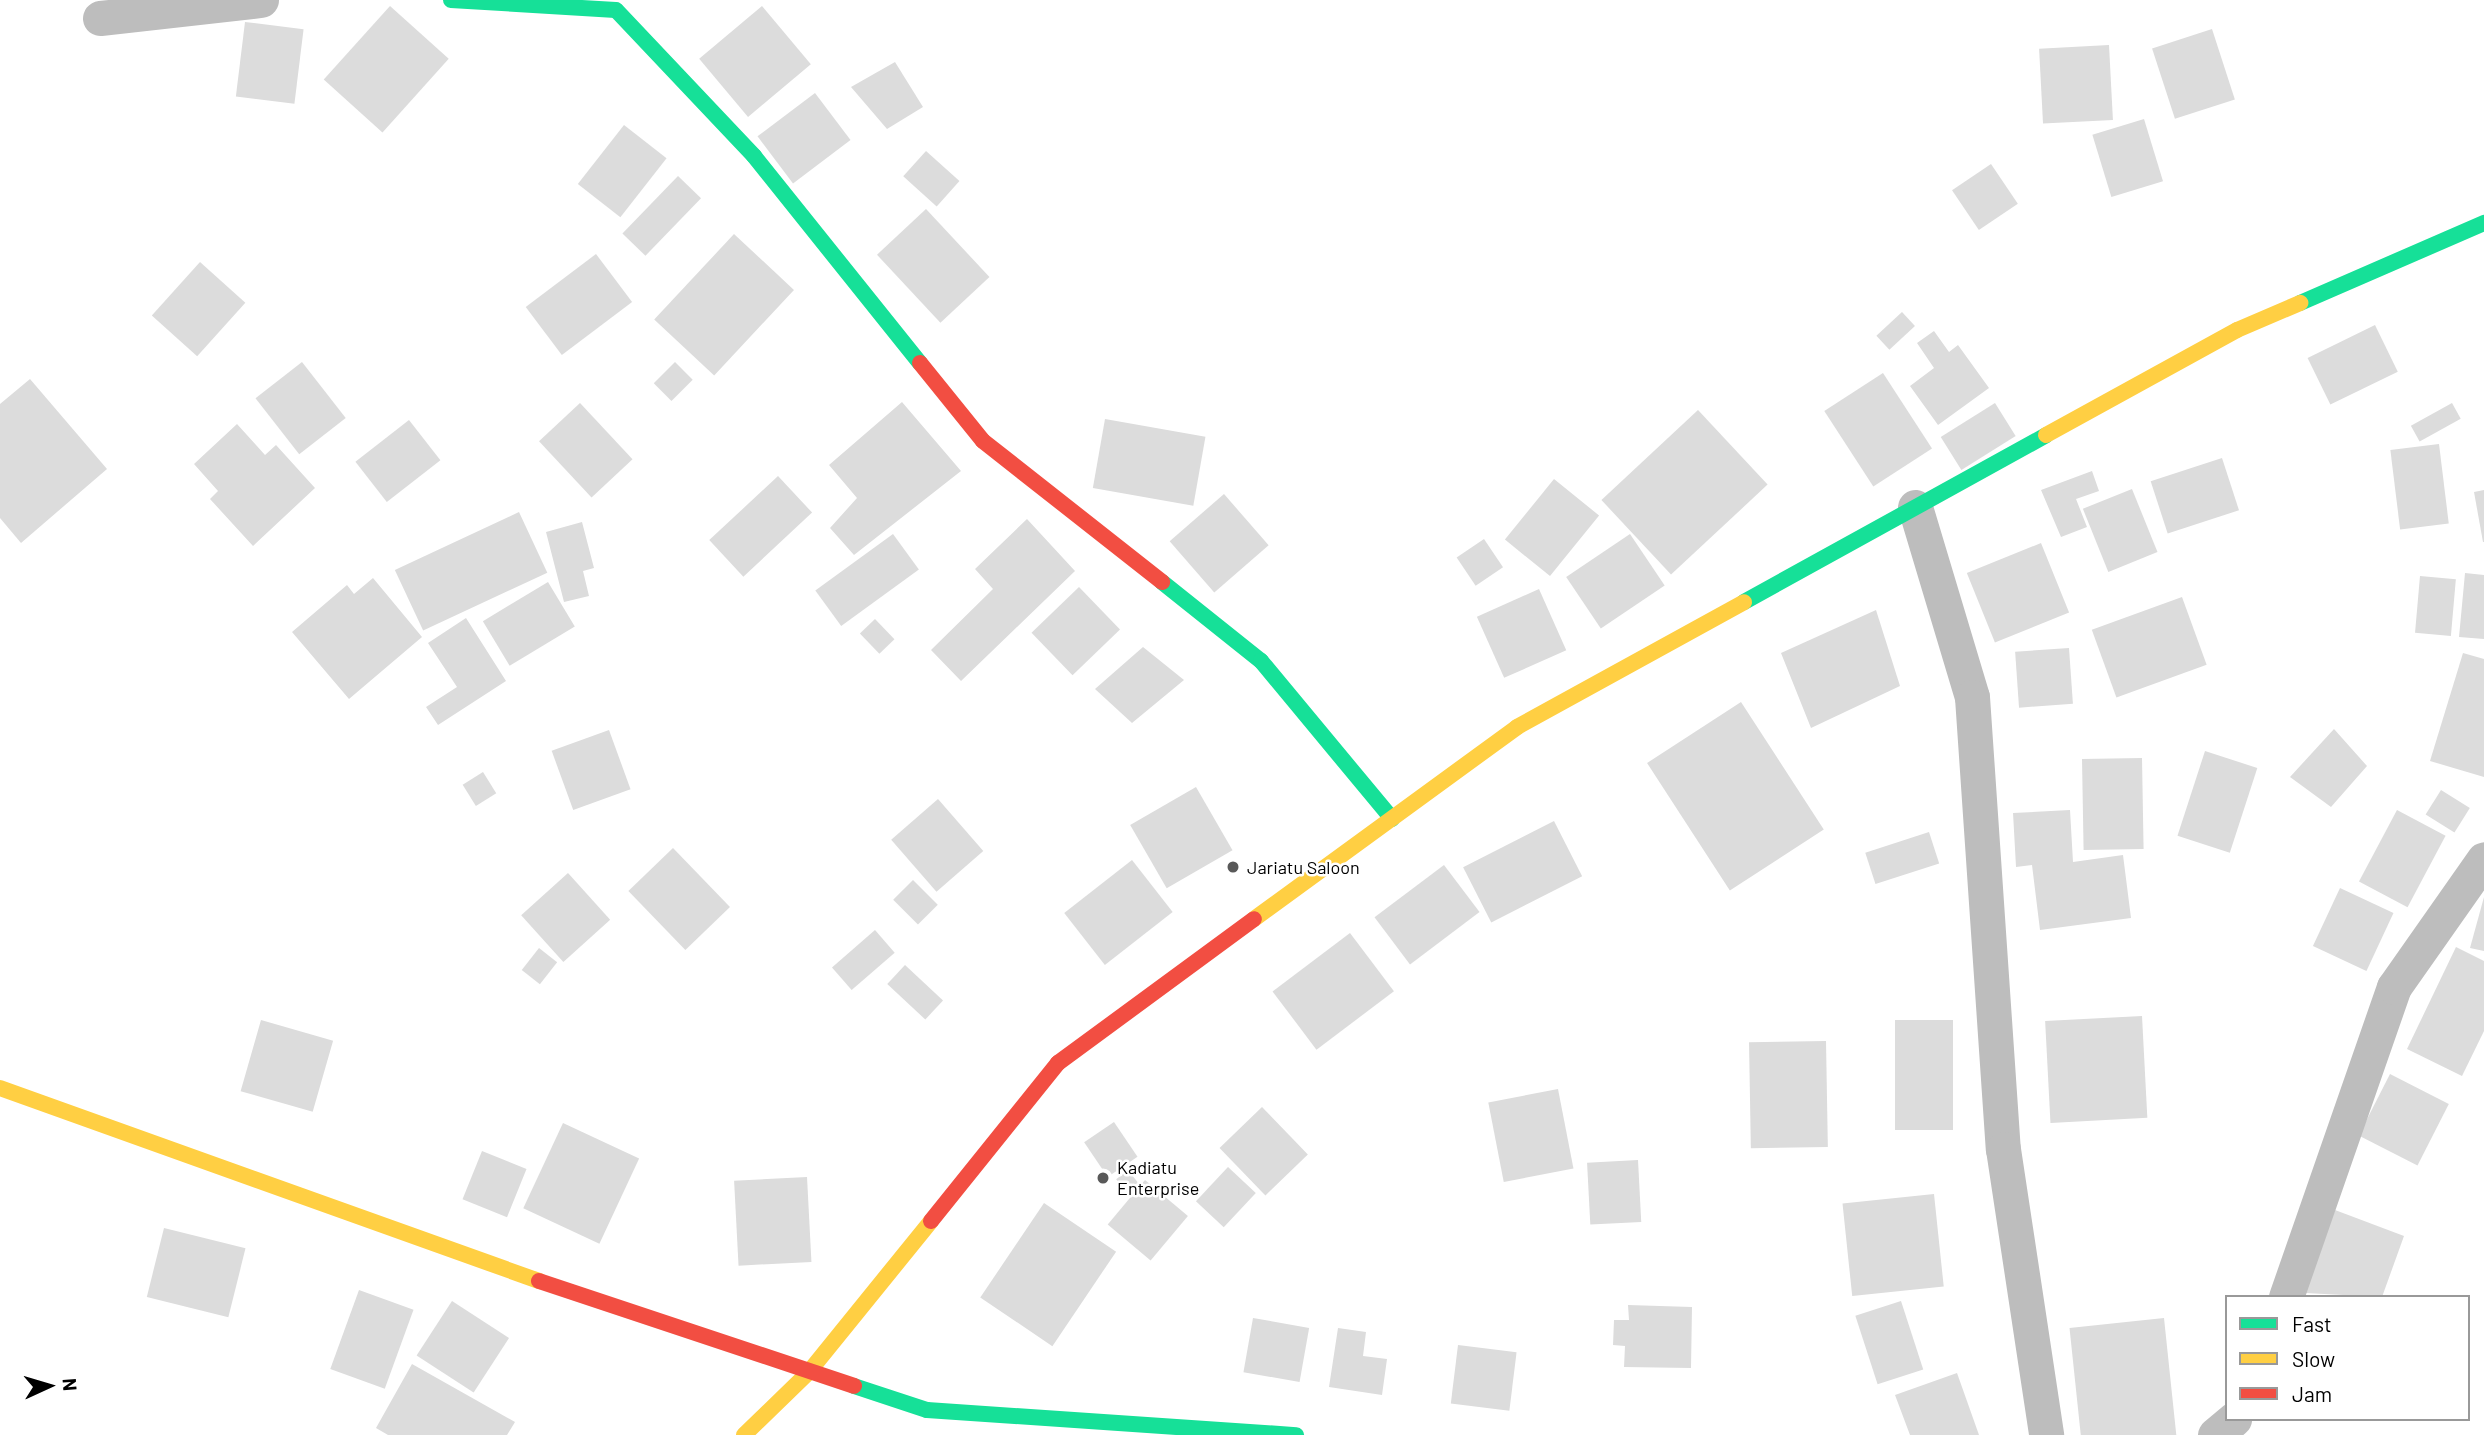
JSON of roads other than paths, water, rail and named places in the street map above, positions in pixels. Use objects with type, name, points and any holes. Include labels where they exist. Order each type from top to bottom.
[{"type":"street","points":[[100,18],[261,0]]},
{"type":"street","points":[[452,0],[615,10],[754,156],[983,441],[1261,661],[1392,819]]},
{"type":"street","points":[[744,1435],[808,1373],[1058,1063],[1517,727],[2237,330],[2484,223]]},
{"type":"street","points":[[1915,507],[1972,697],[2003,1149],[2046,1435]]},
{"type":"street","points":[[2287,1295],[2394,987],[2484,859]]},
{"type":"street","points":[[0,1088],[808,1373],[927,1410],[1296,1435]]},
{"type":"street","points":[[2215,1435],[2232,1421]]},
{"type":"place","name":"Jariatu Saloon","points":[[1233,867]]},
{"type":"place","name":"Kadiatu Enterprise","points":[[1103,1178]]}]
